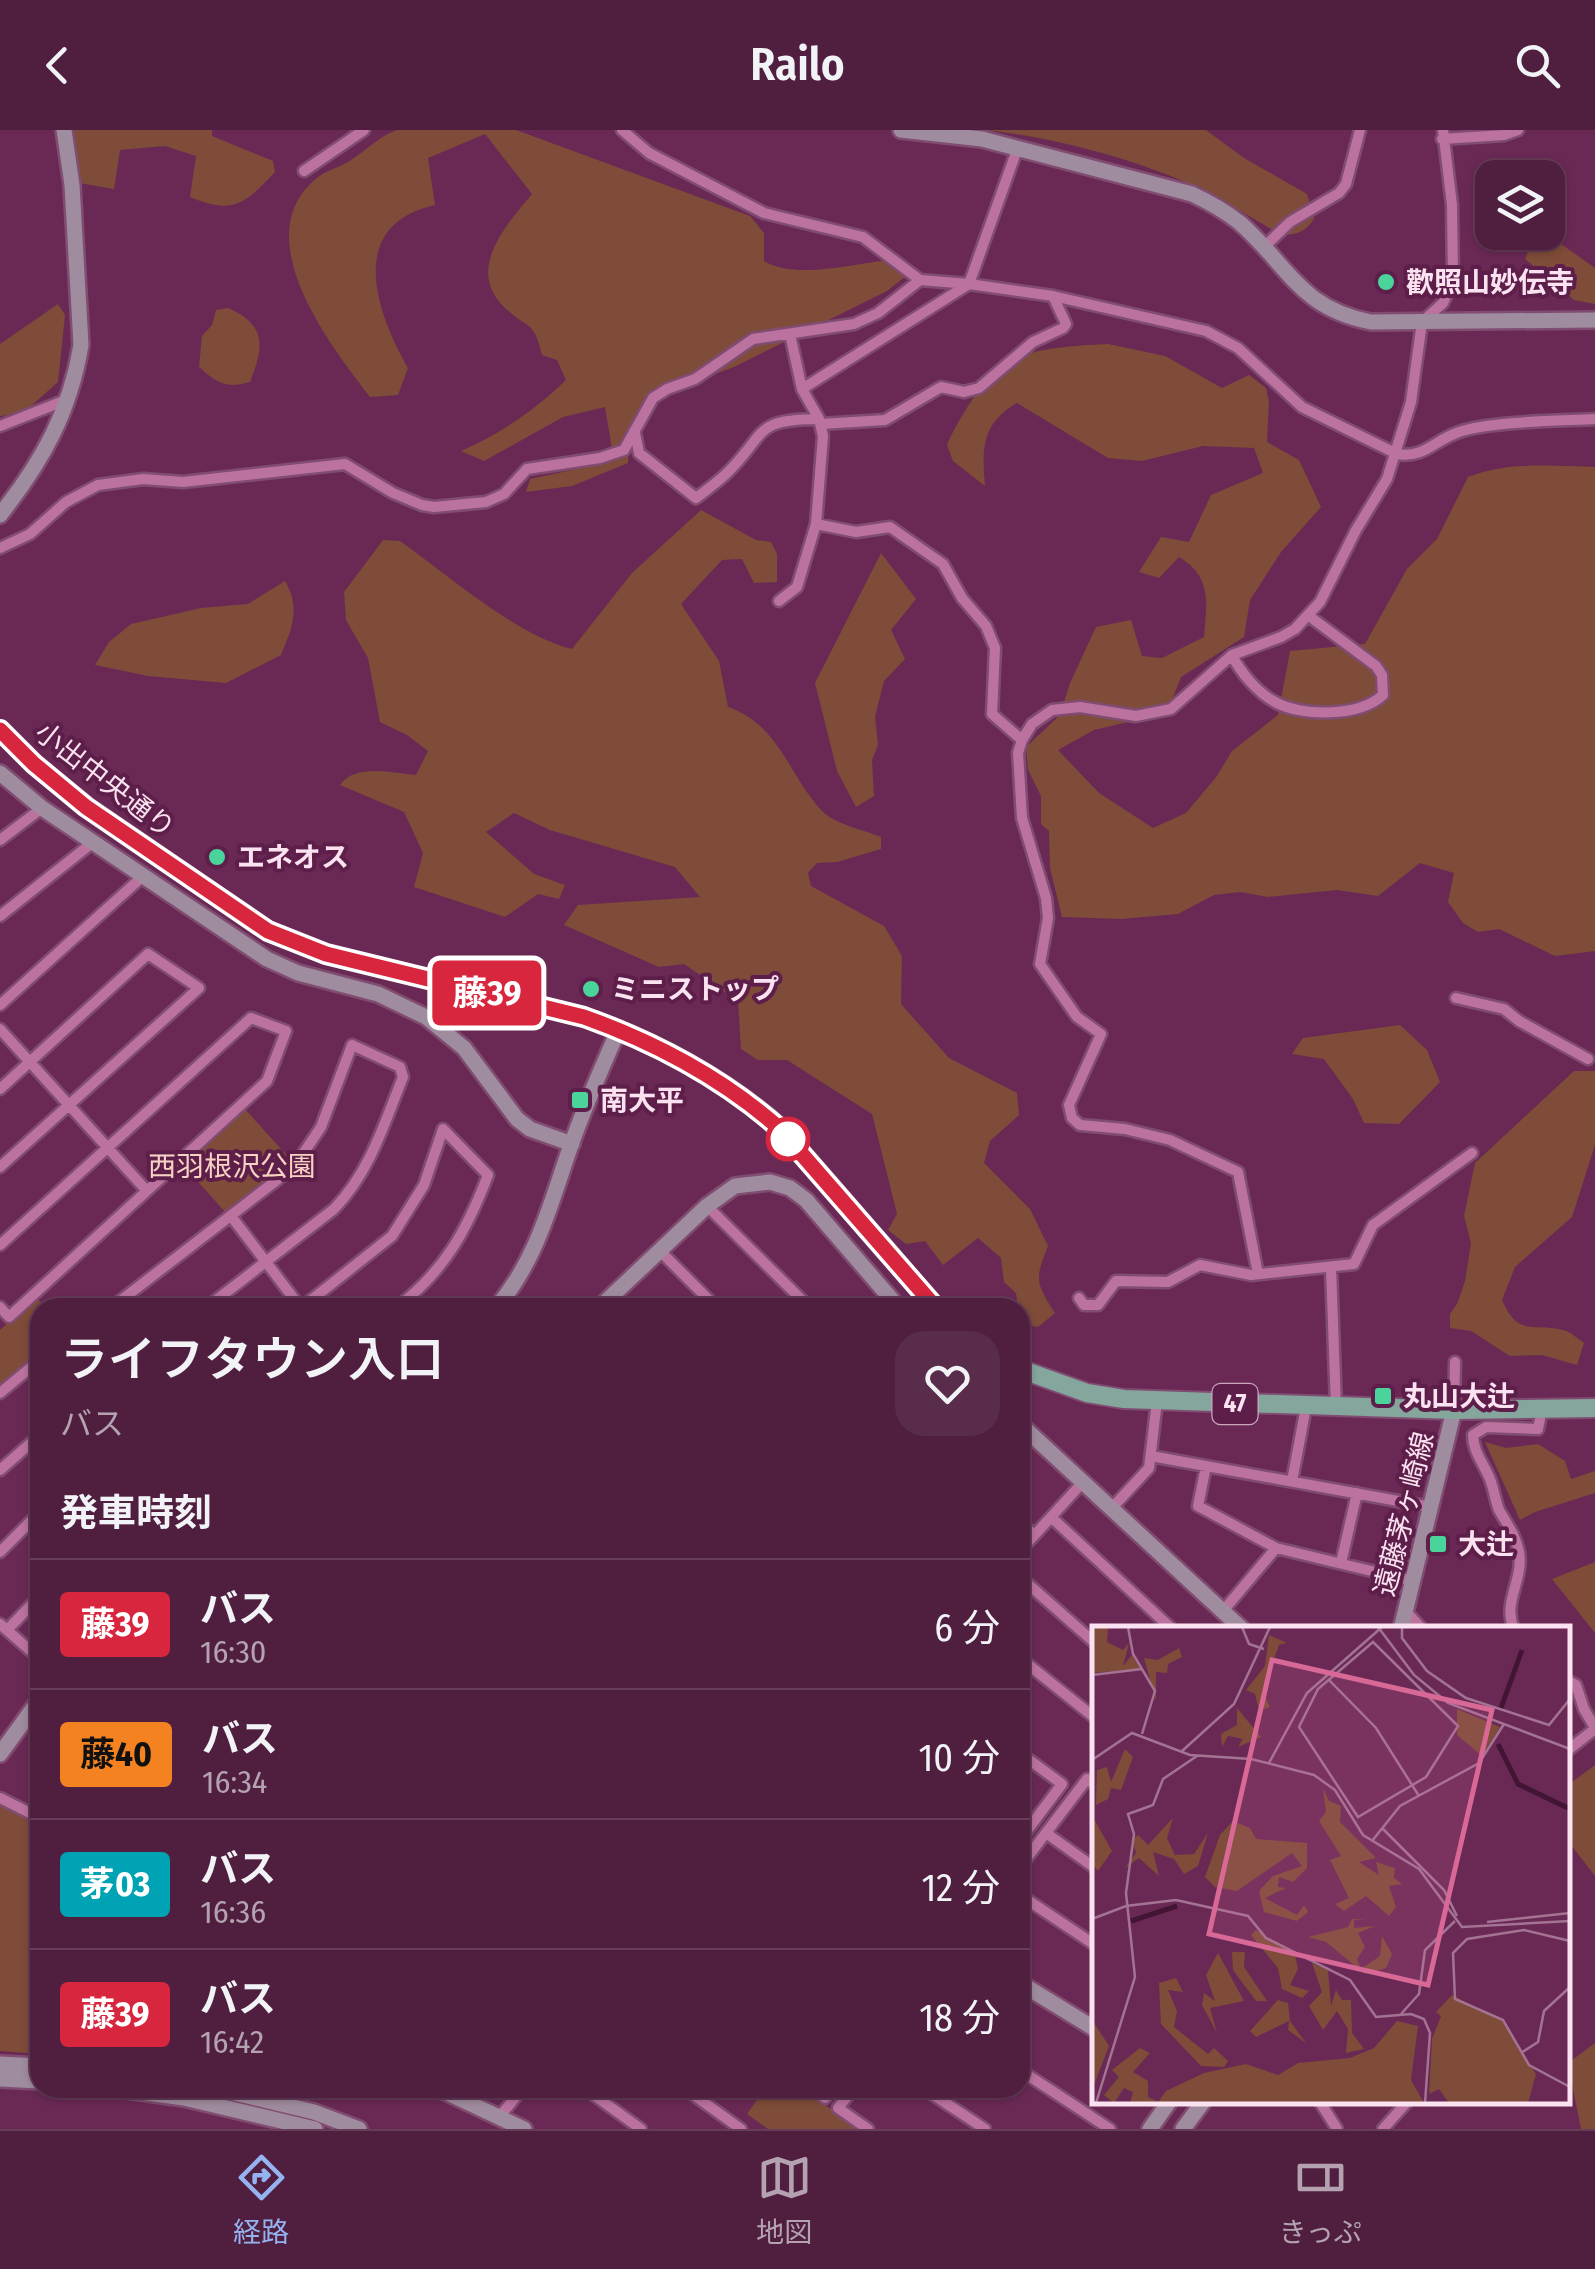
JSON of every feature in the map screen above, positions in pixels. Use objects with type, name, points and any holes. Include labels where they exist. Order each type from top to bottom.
[{"type":"main road","name":"小出中央通り","points":[[0,730],[86,807],[268,931],[326,954],[584,1017],[689,1064],[764,1114],[927,1298]]},
{"type":"main road","name":"47","points":[[1030,1373],[1087,1393],[1157,1401],[1454,1410],[1595,1408]]},
{"type":"street","points":[[0,514],[44,456],[77,371],[82,345],[72,185],[64,130]]},
{"type":"street","points":[[304,171],[364,130]]},
{"type":"street","points":[[622,130],[649,153],[764,213],[863,237],[920,280],[1054,296],[1224,339],[1302,408],[1397,454],[1412,456],[1426,452],[1454,433],[1477,428],[1595,419]]},
{"type":"street","points":[[901,130],[982,138],[1192,194],[1222,209],[1300,288],[1335,312],[1371,322],[1595,320]]},
{"type":"street","points":[[1263,248],[1290,222],[1339,193],[1346,184],[1360,130]]},
{"type":"street","points":[[1258,1274],[1238,1172],[1170,1140],[1124,1129],[1080,1125],[1072,1118],[1068,1105],[1101,1034],[1077,1017],[1040,964],[1048,918],[1046,898],[1022,818],[1018,752],[1032,724],[1052,710],[1080,707],[1136,716],[1171,709],[1232,655],[1282,637],[1309,616],[1381,493],[1411,402],[1422,322],[1443,303],[1453,280],[1452,205],[1443,134],[1504,136],[1518,130]]},
{"type":"street","points":[[802,389],[969,284],[1018,147]]},
{"type":"street","points":[[0,548],[30,534],[66,502],[98,486],[143,479],[184,482],[345,464],[422,506],[486,502],[504,494],[527,469],[600,458],[624,450],[653,398],[695,379],[753,339],[854,324],[878,313],[920,280]]},
{"type":"street","points":[[636,432],[638,453],[696,498],[730,471],[760,432],[774,424],[885,420],[941,387],[964,392],[979,388],[1034,342],[1063,328],[1066,324],[1054,296]]},
{"type":"street","points":[[779,601],[797,587],[816,524],[822,466],[820,422],[802,389],[790,334]]},
{"type":"street","points":[[0,426],[66,400]]},
{"type":"street","points":[[816,524],[856,532],[890,527],[943,564],[962,598],[992,637],[992,714],[1022,740]]},
{"type":"street","points":[[1232,655],[1237,665],[1277,704],[1326,711],[1356,708],[1383,696],[1384,685],[1376,666],[1309,616]]},
{"type":"street","points":[[0,773],[42,808],[266,960],[298,973],[378,994],[426,1017],[464,1048],[516,1120],[572,1144]]},
{"type":"street","points":[[0,840],[42,808]]},
{"type":"street","points":[[0,916],[92,843]]},
{"type":"street","points":[[0,1005],[142,877]]},
{"type":"street","points":[[0,1090],[148,954],[199,988],[0,1167]]},
{"type":"street","points":[[1456,998],[1504,1009],[1588,1058]]},
{"type":"street","points":[[0,1245],[251,1018],[286,1031],[267,1081],[8,1317],[0,1308]]},
{"type":"street","points":[[0,1028],[146,1190]]},
{"type":"street","points":[[503,1298],[540,1238],[572,1144],[619,1030]]},
{"type":"street","points":[[124,1298],[276,1182],[310,1148],[352,1045],[400,1068],[402,1076],[373,1154],[351,1192],[219,1298]]},
{"type":"street","points":[[313,1298],[392,1236],[424,1185],[443,1130],[488,1175],[456,1247],[408,1298]]},
{"type":"street","points":[[1079,1298],[1084,1305],[1098,1305],[1116,1281],[1168,1282],[1200,1265],[1233,1274],[1258,1274],[1354,1264],[1373,1226],[1472,1153]]},
{"type":"street","points":[[609,1298],[708,1206],[735,1186],[770,1182],[790,1188],[806,1200],[890,1298]]},
{"type":"street","points":[[708,1206],[800,1298]]},
{"type":"street","points":[[232,1216],[294,1298]]},
{"type":"street","points":[[660,1250],[707,1298]]},
{"type":"street","points":[[1331,1267],[1336,1407]]},
{"type":"street","points":[[613,1294],[617,1298]]},
{"type":"street","points":[[1454,1410],[1456,1362]]},
{"type":"street","points":[[0,1393],[30,1369]]},
{"type":"street","points":[[1111,1509],[1149,1468],[1157,1401]]},
{"type":"street","points":[[1292,1482],[1306,1407]]},
{"type":"street","points":[[1513,1626],[1510,1607],[1520,1556],[1473,1436],[1486,1428],[1538,1429],[1542,1409]]},
{"type":"street","name":"遠藤茅ヶ崎線","points":[[1402,1626],[1454,1410]]},
{"type":"street","points":[[1030,1433],[1239,1626]]},
{"type":"street","points":[[0,1470],[30,1444]]},
{"type":"street","points":[[1151,1456],[1431,1507]]},
{"type":"street","points":[[1206,1466],[1198,1506],[1276,1548],[1413,1581]]},
{"type":"street","points":[[1030,1539],[1083,1482]]},
{"type":"street","points":[[1341,1562],[1358,1494]]},
{"type":"street","points":[[1051,1517],[1169,1626]]},
{"type":"street","points":[[0,1552],[30,1522]]},
{"type":"street","points":[[1030,1531],[1034,1535]]},
{"type":"street","points":[[1222,1611],[1276,1548]]},
{"type":"street","points":[[1030,1586],[1092,1640]]},
{"type":"street","points":[[30,1604],[3,1627],[30,1651]]},
{"type":"street","points":[[1406,1610],[1419,1626]]},
{"type":"street","points":[[1030,1666],[1092,1716]]},
{"type":"street","points":[[1570,1681],[1576,1685],[1595,1728],[1570,1748]]},
{"type":"street","points":[[0,1754],[30,1712]]},
{"type":"street","points":[[1030,1760],[1062,1784],[1030,1825]]},
{"type":"street","points":[[1030,1854],[1087,1779],[1092,1783]]},
{"type":"street","points":[[0,1798],[30,1813]]},
{"type":"street","points":[[1046,1833],[1092,1866]]},
{"type":"street","points":[[1030,1902],[1092,1942]]},
{"type":"street","points":[[1030,1989],[1092,2027]]},
{"type":"street","points":[[0,2064],[30,2066]]},
{"type":"street","points":[[1030,2077],[1110,2129]]},
{"type":"street","points":[[0,2079],[30,2081]]},
{"type":"street","points":[[459,2098],[524,2129]]},
{"type":"street","points":[[500,2116],[514,2098]]},
{"type":"street","points":[[598,2098],[641,2129]]},
{"type":"street","points":[[698,2098],[740,2129]]},
{"type":"street","points":[[846,2098],[838,2108],[868,2129]]},
{"type":"street","points":[[938,2098],[986,2129]]},
{"type":"street","points":[[258,2099],[315,2129]]},
{"type":"street","points":[[258,2099],[360,2129]]},
{"type":"street","points":[[1150,2129],[1168,2104]]},
{"type":"street","points":[[1183,2129],[1201,2104]]},
{"type":"street","points":[[1321,2104],[1337,2129]]},
{"type":"street","points":[[1383,2129],[1406,2104]]},
{"type":"green space","points":[[71,130],[212,130],[212,136],[273,161],[275,172],[246,199],[217,205],[190,197],[196,156],[165,146],[120,150],[114,189],[79,183]]},
{"type":"green space","points":[[397,130],[516,130],[750,216],[764,233],[764,261],[777,267],[829,269],[898,259],[907,275],[887,291],[734,367],[645,400],[629,428],[628,463],[572,486],[526,492],[530,479],[614,461],[605,407],[563,417],[484,461],[461,451],[516,420],[566,380],[557,360],[542,355],[530,327],[494,294],[489,279],[489,264],[501,234],[532,194],[485,134],[428,158],[435,205],[407,215],[389,231],[379,250],[379,296],[408,368],[398,395],[370,397],[335,349],[302,290],[292,259],[289,229],[297,202],[321,175]]},
{"type":"green space","points":[[986,130],[1206,130],[1244,158],[1307,194],[1314,219],[1300,232],[1280,234],[1205,191],[1126,160]]},
{"type":"green space","points":[[1565,247],[1595,268],[1595,304],[1574,300],[1525,259],[1529,250],[1565,250]]},
{"type":"green space","points":[[58,304],[65,315],[58,382],[22,414],[0,416],[0,344]]},
{"type":"green space","points":[[228,308],[250,322],[259,338],[258,358],[250,382],[242,384],[222,383],[199,367],[202,336],[212,325],[216,310]]},
{"type":"green space","points":[[1108,344],[1165,356],[1222,388],[1249,375],[1266,388],[1267,442],[1299,460],[1321,507],[1281,552],[1250,600],[1244,637],[1181,677],[1172,700],[1145,718],[1094,730],[1058,750],[1099,793],[1153,828],[1186,813],[1232,751],[1278,715],[1290,651],[1365,644],[1407,569],[1437,539],[1468,477],[1515,467],[1595,467],[1595,951],[1555,956],[1499,929],[1478,932],[1463,923],[1448,902],[1454,873],[1420,863],[1378,896],[1337,890],[1268,897],[1240,892],[1214,895],[1178,914],[1121,919],[1062,917],[1050,868],[1049,831],[1041,824],[1041,796],[1028,770],[1026,747],[1060,715],[1096,627],[1131,620],[1142,656],[1162,658],[1204,637],[1205,591],[1190,565],[1179,557],[1159,578],[1139,572],[1161,537],[1189,542],[1211,495],[1263,473],[1254,448],[1203,446],[1142,461],[1108,458],[1017,403],[996,420],[986,438],[985,486],[953,461],[947,445],[972,399],[999,368],[1017,357],[1042,350]]},
{"type":"green space","points":[[701,510],[756,540],[771,542],[777,554],[777,582],[754,583],[742,559],[722,560],[681,604],[719,661],[728,707],[746,715],[772,738],[827,816],[881,837],[881,849],[837,862],[817,863],[808,873],[811,886],[884,926],[902,956],[901,1004],[949,1058],[1017,1093],[1019,1115],[990,1141],[984,1163],[1030,1209],[1048,1246],[1039,1280],[1055,1313],[1038,1327],[1030,1325],[1030,1298],[1017,1298],[1004,1282],[1001,1258],[978,1238],[943,1265],[925,1241],[906,1244],[888,1230],[897,1214],[872,1114],[787,1060],[758,1060],[741,1049],[738,1001],[684,964],[659,967],[564,925],[578,905],[700,897],[675,867],[550,830],[514,813],[486,832],[534,874],[565,885],[559,899],[538,894],[505,917],[414,887],[423,853],[404,812],[340,785],[364,772],[416,775],[428,751],[380,722],[368,658],[346,620],[344,592],[383,540],[400,541],[506,618],[550,642],[572,649],[632,573]]},
{"type":"green space","points":[[881,553],[916,599],[891,630],[905,659],[884,681],[875,717],[878,745],[872,760],[874,796],[856,807],[837,771],[815,683]]},
{"type":"green space","points":[[285,581],[294,609],[281,655],[226,683],[148,676],[95,665],[109,642],[131,624],[201,608],[248,604]]},
{"type":"green space","points":[[1400,1025],[1427,1050],[1440,1082],[1399,1124],[1364,1123],[1353,1099],[1324,1059],[1292,1054],[1303,1038]]},
{"type":"green space","points":[[1574,1071],[1595,1071],[1595,1145],[1572,1217],[1515,1267],[1502,1300],[1514,1320],[1521,1324],[1566,1331],[1584,1343],[1577,1365],[1542,1355],[1510,1356],[1471,1331],[1450,1328],[1450,1314],[1465,1281],[1471,1243],[1464,1216],[1475,1163]]},
{"type":"green space","name":"西羽根沢公園","points":[[245,1109],[291,1160],[226,1213],[183,1165]]},
{"type":"green space","points":[[30,1302],[30,1366],[0,1392],[0,1330]]},
{"type":"green space","points":[[1485,1442],[1506,1448],[1538,1444],[1565,1461],[1571,1479],[1595,1471],[1595,1493],[1520,1520]]},
{"type":"green space","points":[[1595,1562],[1595,1633],[1552,1579]]},
{"type":"green space","points":[[1595,1765],[1595,1876],[1570,1844],[1570,1784]]},
{"type":"green space","points":[[0,1804],[30,1820],[30,2053],[0,2051]]},
{"type":"green space","points":[[1595,2043],[1595,2129],[1581,2129],[1570,2062]]},
{"type":"green space","points":[[758,2098],[816,2098],[858,2129],[768,2129],[747,2114]]},
{"type":"bus line","name":"藤39","points":[[0,730],[86,807],[268,931],[326,954],[584,1017],[689,1064],[750,1102],[779,1128],[927,1298]]},
{"type":"place","name":"歡照山妙伝寺","points":[[1386,282]]},
{"type":"place","name":"エネオス","points":[[217,857]]},
{"type":"place","name":"ミニストップ","points":[[591,989]]},
{"type":"place","name":"南大平","points":[[580,1100]]},
{"type":"place","name":"丸山大辻","points":[[1383,1396]]},
{"type":"place","name":"大辻","points":[[1438,1544]]}]
